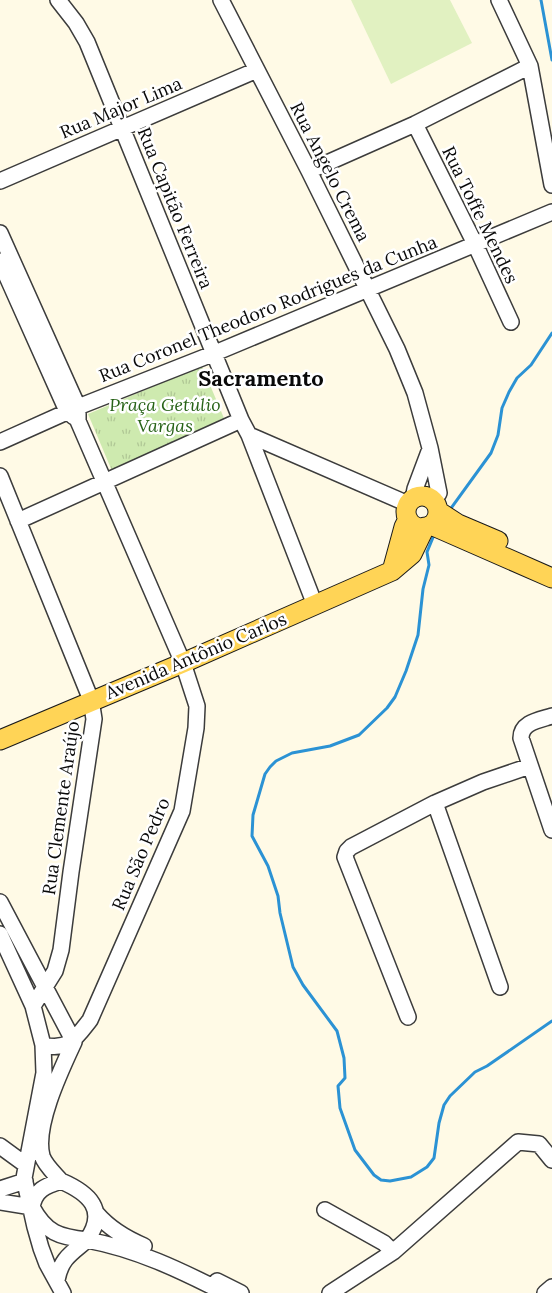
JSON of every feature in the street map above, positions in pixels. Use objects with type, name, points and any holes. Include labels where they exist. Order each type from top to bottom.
[{"type":"main road","points":[[392,571],[410,507],[422,496],[432,516],[552,578]]},
{"type":"main road","points":[[410,507],[415,526],[432,516],[458,524],[552,565]]},
{"type":"main road","name":"Avenida Antônio Carlos","points":[[0,740],[183,663],[392,571],[412,554],[432,516]]},
{"type":"street","name":"Rua Capitão Ferreira","points":[[58,0],[76,23],[87,42],[241,420],[249,435],[315,605]]},
{"type":"street","name":"Rua Angelo Crema","points":[[221,0],[368,290],[397,349],[415,393],[430,448],[439,493],[432,516]]},
{"type":"street","points":[[500,0],[530,66],[552,185]]},
{"type":"street","points":[[309,171],[415,124],[530,66]]},
{"type":"street","name":"Rua Major Lima","points":[[0,181],[257,70]]},
{"type":"street","name":"Rua Toffe Mendes","points":[[415,124],[475,244],[511,322]]},
{"type":"street","name":"Rua Coronel Theodoro Rodrigues da Cunha","points":[[0,442],[74,413],[552,212]]},
{"type":"street","points":[[0,233],[74,413]]},
{"type":"street","points":[[0,261],[74,413]]},
{"type":"street","name":"Rua São Pedro","points":[[61,1181],[42,1158],[41,1143],[44,1121],[50,1100],[74,1042],[90,1020],[182,811],[198,706],[183,663],[106,481],[74,413]]},
{"type":"street","points":[[18,521],[241,420]]},
{"type":"street","points":[[249,435],[410,507],[430,448]]},
{"type":"street","name":"Rua Clemente Araújo","points":[[2,484],[92,700],[94,719],[71,872],[62,950],[55,971],[33,1006]]},
{"type":"street","points":[[552,716],[527,725],[521,732],[522,743],[552,830]]},
{"type":"street","points":[[408,1017],[345,857],[347,851],[352,846],[435,803],[483,782],[530,766]]},
{"type":"street","points":[[435,803],[500,987]]},
{"type":"street","points":[[0,902],[74,1042],[55,1046],[44,1045]]},
{"type":"street","points":[[0,934],[33,1006],[44,1045],[44,1073],[26,1165],[25,1181],[32,1207],[34,1227],[47,1264],[60,1286]]},
{"type":"street","points":[[330,1293],[393,1252],[518,1142],[539,1144],[552,1160]]},
{"type":"street","points":[[0,1146],[26,1165]]},
{"type":"street","points":[[0,1189],[25,1181]]},
{"type":"street","points":[[60,1286],[59,1268],[71,1253],[87,1240],[96,1225],[96,1214],[91,1201],[82,1192],[61,1181],[39,1191],[34,1197],[32,1207],[37,1217],[57,1235],[67,1238],[87,1240],[123,1248],[157,1260],[225,1293]]},
{"type":"street","points":[[0,1202],[32,1207]]},
{"type":"street","points":[[325,1210],[384,1243],[393,1252]]},
{"type":"street","points":[[96,1214],[107,1226],[126,1238],[241,1293]]},
{"type":"street","points":[[545,1293],[552,1286]]},
{"type":"green space","points":[[351,0],[450,0],[472,43],[391,84]]},
{"type":"green space","name":"Praça Getúlio Vargas","points":[[202,366],[226,423],[112,471],[88,414]]},
{"type":"waterway","points":[[541,0],[552,60]]},
{"type":"waterway","points":[[449,511],[491,453],[498,435],[502,408],[517,378],[531,365],[552,333]]},
{"type":"waterway","points":[[434,535],[427,552],[429,565],[423,589],[418,635],[395,697],[387,708],[359,735],[330,746],[292,753],[276,761],[265,774],[253,815],[252,836],[268,866],[278,896],[280,913],[293,967],[303,985],[337,1031],[344,1058],[345,1078],[338,1086],[340,1108],[355,1150],[374,1175],[381,1180],[390,1181],[411,1177],[427,1167],[434,1158],[439,1123],[444,1105],[450,1096],[475,1072],[487,1066],[552,1021]]},
{"type":"district","name":"Sacramento","points":[[261,378]]}]
